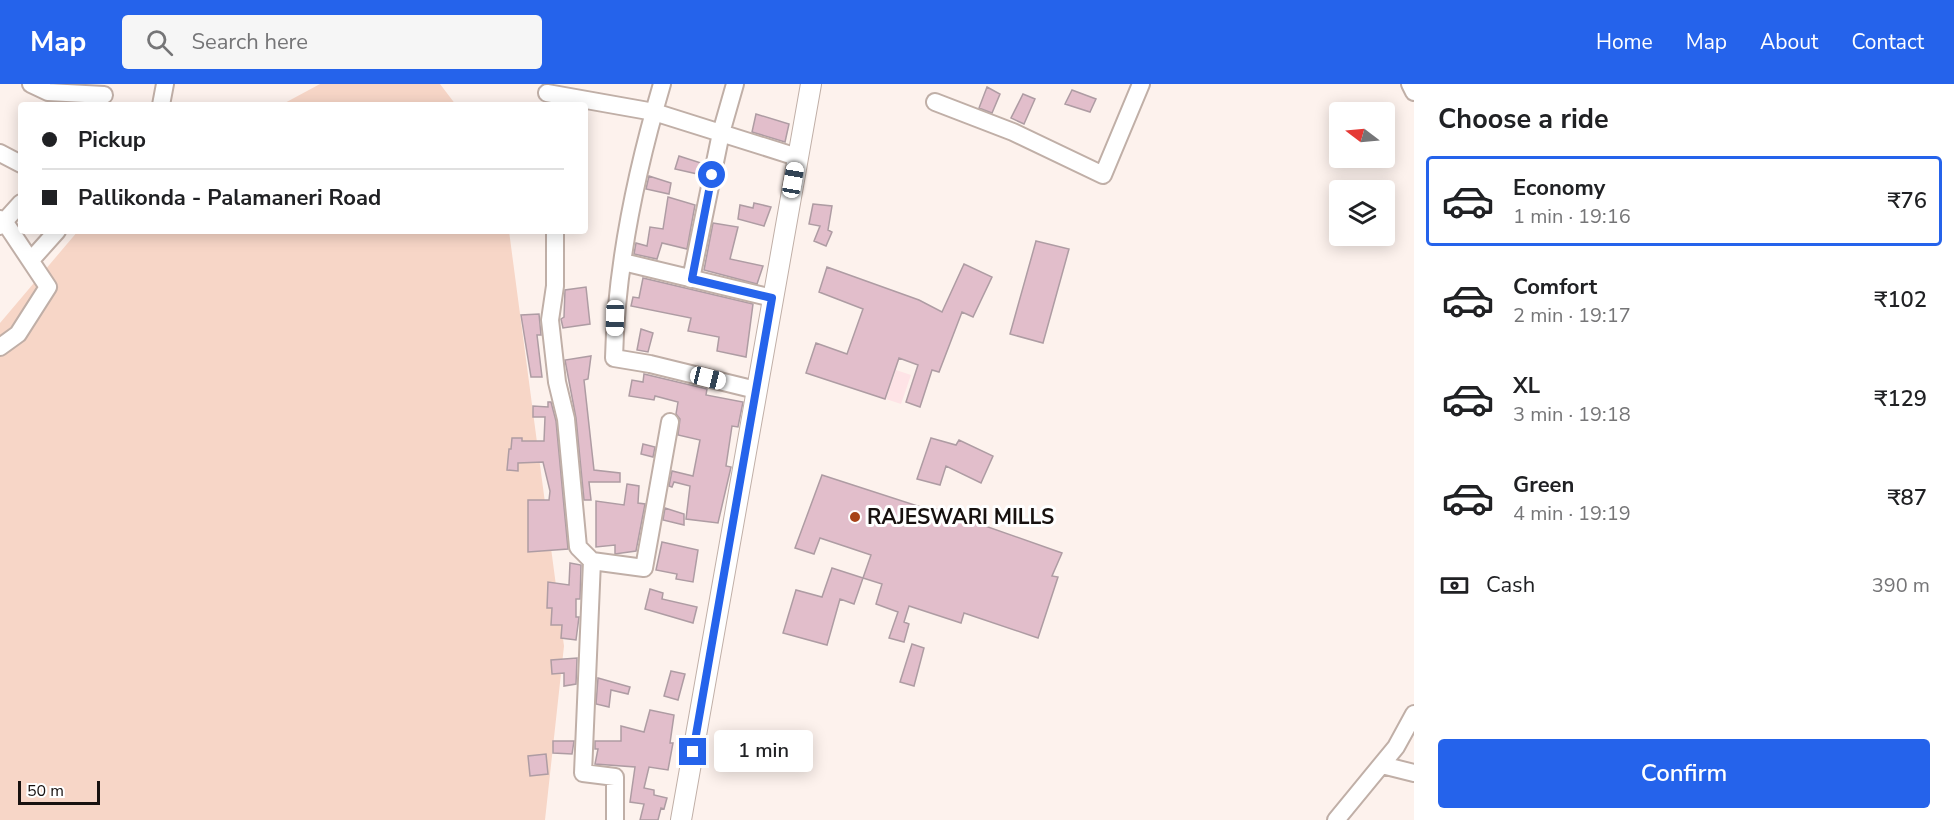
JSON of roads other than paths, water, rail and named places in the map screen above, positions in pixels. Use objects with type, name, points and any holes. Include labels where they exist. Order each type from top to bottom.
[{"type":"main road","points":[[681,820],[811,84]]},
{"type":"street","points":[[31,84],[48,92],[100,99]]},
{"type":"street","points":[[162,102],[165,84]]},
{"type":"street","points":[[662,84],[633,195],[615,318],[614,358],[650,364],[756,390]]},
{"type":"street","points":[[692,279],[721,133],[735,84]]},
{"type":"street","points":[[934,102],[1013,132],[1103,175],[1141,84]]},
{"type":"street","points":[[1410,84],[1414,92]]},
{"type":"street","points":[[545,94],[575,91],[654,112],[797,157]]},
{"type":"street","points":[[0,153],[18,162]]},
{"type":"street","points":[[0,347],[18,334],[48,287],[2,222],[18,206]]},
{"type":"street","points":[[31,260],[54,234]]},
{"type":"street","points":[[555,234],[551,330],[557,382],[566,418],[578,547],[592,561],[644,568],[670,422]]},
{"type":"street","points":[[623,262],[772,298]]},
{"type":"street","points":[[592,561],[583,773],[615,777],[615,820]]},
{"type":"street","points":[[1336,820],[1396,747],[1414,714]]},
{"type":"street","points":[[1382,765],[1414,773]]},
{"type":"place","name":"RAJESWARI MILLS","points":[[855,517]]}]
